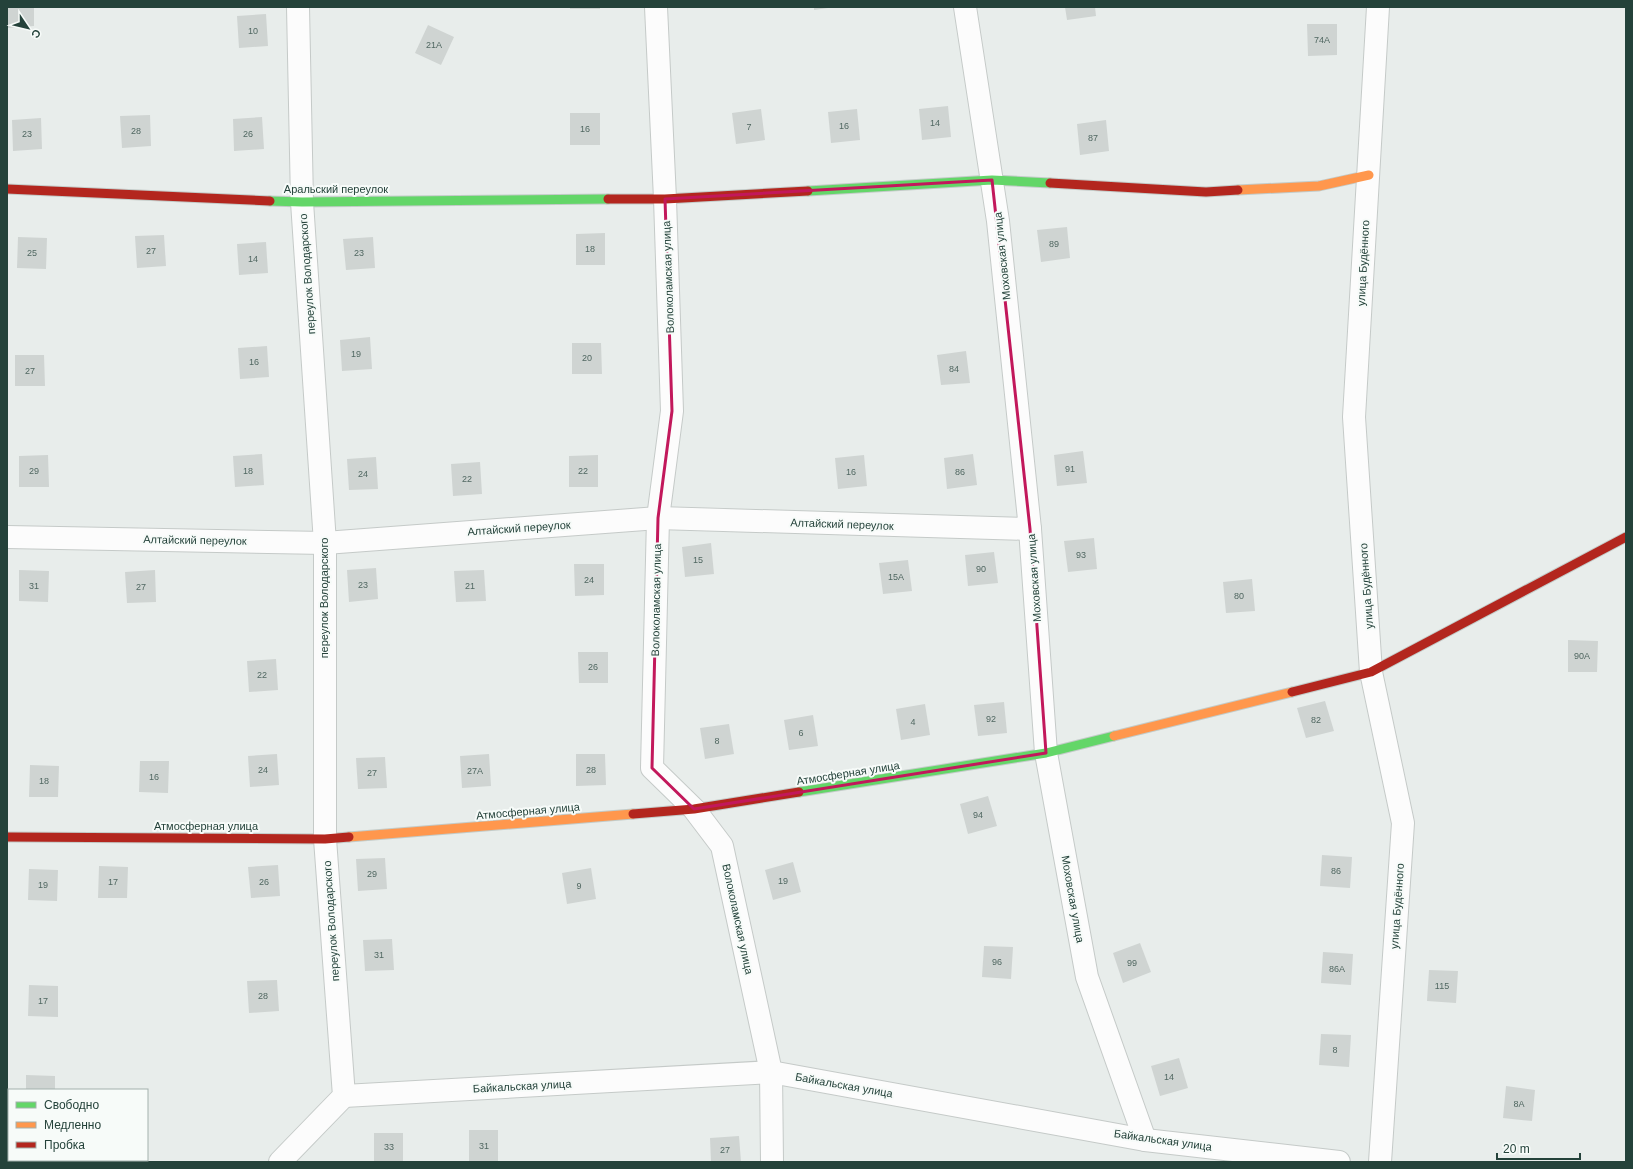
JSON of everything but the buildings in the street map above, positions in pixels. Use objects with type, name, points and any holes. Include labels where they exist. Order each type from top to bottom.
[{"type":"street","name":"переулок Володарского","points":[[298,7],[302,202],[325,543],[325,839],[344,1096]]},
{"type":"street","name":"Волоколамская улица","points":[[656,7],[665,199],[672,411],[658,518],[652,768],[694,809],[722,846],[771,1072],[772,1162]]},
{"type":"street","name":"Моховская улица","points":[[965,7],[998,220],[1030,529],[1046,754],[1087,977],[1145,1140]]},
{"type":"street","name":"улица Будённого","points":[[1378,7],[1354,417],[1371,672],[1403,823],[1380,1162]]},
{"type":"street","name":"Аральский переулок","points":[[7,188],[302,202],[665,199],[992,180],[1206,192],[1319,186],[1369,175]]},
{"type":"street","name":"Алтайский переулок","points":[[7,537],[325,543],[658,518],[1030,529]]},
{"type":"street","name":"Атмосферная улица","points":[[7,837],[325,839],[694,809],[1046,754],[1371,672],[1626,538]]},
{"type":"street","name":"Байкальская улица","points":[[344,1096],[771,1072],[1145,1140],[1339,1162]]},
{"type":"street","points":[[280,1162],[344,1096]]},
{"type":"highlighted area","points":[[992,180],[1030,529],[1046,753],[694,809],[652,768],[658,518],[672,411],[665,199]]},
{"type":"traffic: fast","points":[[808,191],[992,180],[1050,183]]},
{"type":"traffic: fast","points":[[270,201],[608,199]]},
{"type":"traffic: fast","points":[[799,792],[1046,753],[1114,736]]},
{"type":"traffic: slow","points":[[1238,190],[1319,186],[1369,175]]},
{"type":"traffic: slow","points":[[1114,736],[1292,692]]},
{"type":"traffic: slow","points":[[349,837],[633,814]]},
{"type":"traffic: jam","points":[[1050,183],[1206,192],[1238,190]]},
{"type":"traffic: jam","points":[[7,189],[270,201]]},
{"type":"traffic: jam","points":[[608,199],[665,199],[808,191]]},
{"type":"traffic: jam","points":[[1292,692],[1371,672],[1626,537]]},
{"type":"traffic: jam","points":[[633,814],[694,809],[799,792]]},
{"type":"traffic: jam","points":[[7,837],[325,839],[349,837]]}]
